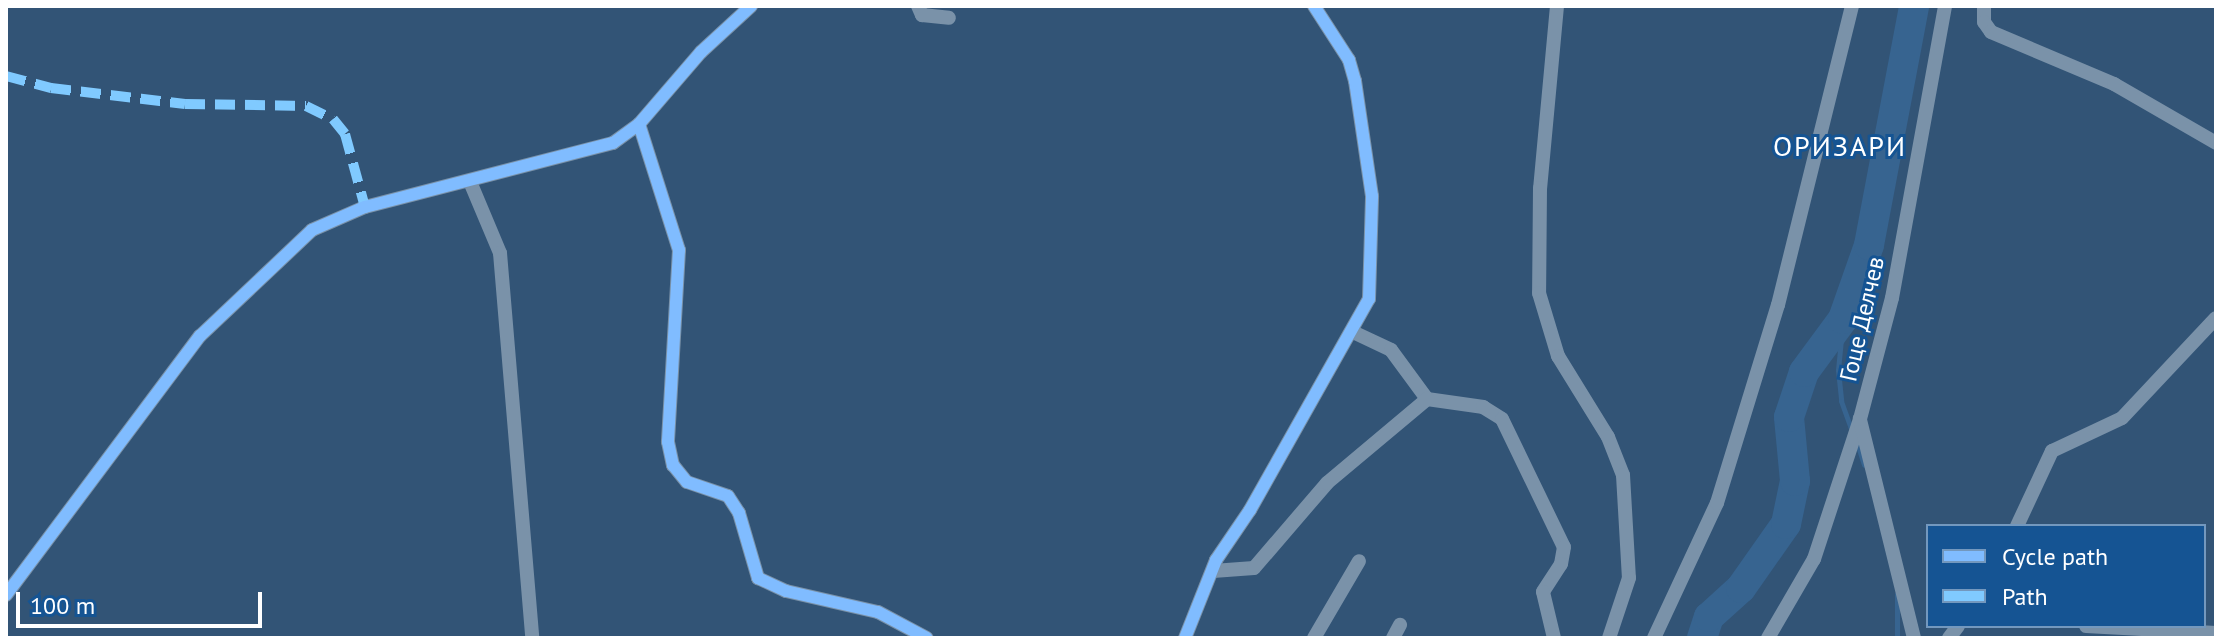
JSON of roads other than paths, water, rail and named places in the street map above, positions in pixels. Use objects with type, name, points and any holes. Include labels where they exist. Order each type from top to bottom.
[{"type":"street","points":[[6,595],[114,455],[200,336],[312,230],[365,207],[471,184],[613,143],[639,124],[701,52],[751,6]]},
{"type":"street","points":[[918,6],[922,15],[949,18]]},
{"type":"street","points":[[1185,638],[1213,571],[1353,332],[1369,299],[1373,272],[1372,196],[1349,60],[1314,6]]},
{"type":"street","points":[[1557,6],[1540,188],[1539,293],[1558,356],[1608,437],[1623,475],[1629,578],[1609,638]]},
{"type":"street","points":[[1654,638],[1717,503],[1778,305],[1852,6]]},
{"type":"street","name":"Гоце Делчев","points":[[1914,638],[1860,419],[1892,298],[1945,6]]},
{"type":"street","points":[[1967,6],[1984,8],[1991,32],[2114,84],[2216,143]]},
{"type":"street","points":[[639,124],[679,250],[669,411],[673,465],[687,482],[728,496],[739,513],[758,578],[786,591],[878,612],[927,638]]},
{"type":"street","points":[[471,184],[500,253],[532,638]]},
{"type":"street","points":[[2018,524],[2052,451],[2122,418],[2216,318]]},
{"type":"street","points":[[1353,332],[1391,350],[1427,399],[1483,407],[1502,419],[1564,547],[1561,564],[1543,592],[1554,638]]},
{"type":"street","points":[[1213,571],[1254,568],[1337,473],[1427,399]]},
{"type":"street","points":[[1768,638],[1814,559],[1860,419]]},
{"type":"street","points":[[1314,638],[1359,561]]},
{"type":"street","points":[[2123,628],[2216,633]]},
{"type":"waterway","points":[[1702,638],[1709,617],[1741,588],[1786,524],[1795,481],[1789,417],[1804,372],[1843,319],[1869,245],[1914,6]]},
{"type":"waterway","points":[[1843,319],[1838,370],[1841,401],[1852,431]]},
{"type":"waterway","points":[[1856,440],[1864,465]]},
{"type":"waterway","points":[[1897,594],[1897,638]]},
{"type":"district","name":"ОРИЗАРИ","points":[[1840,146]]}]
